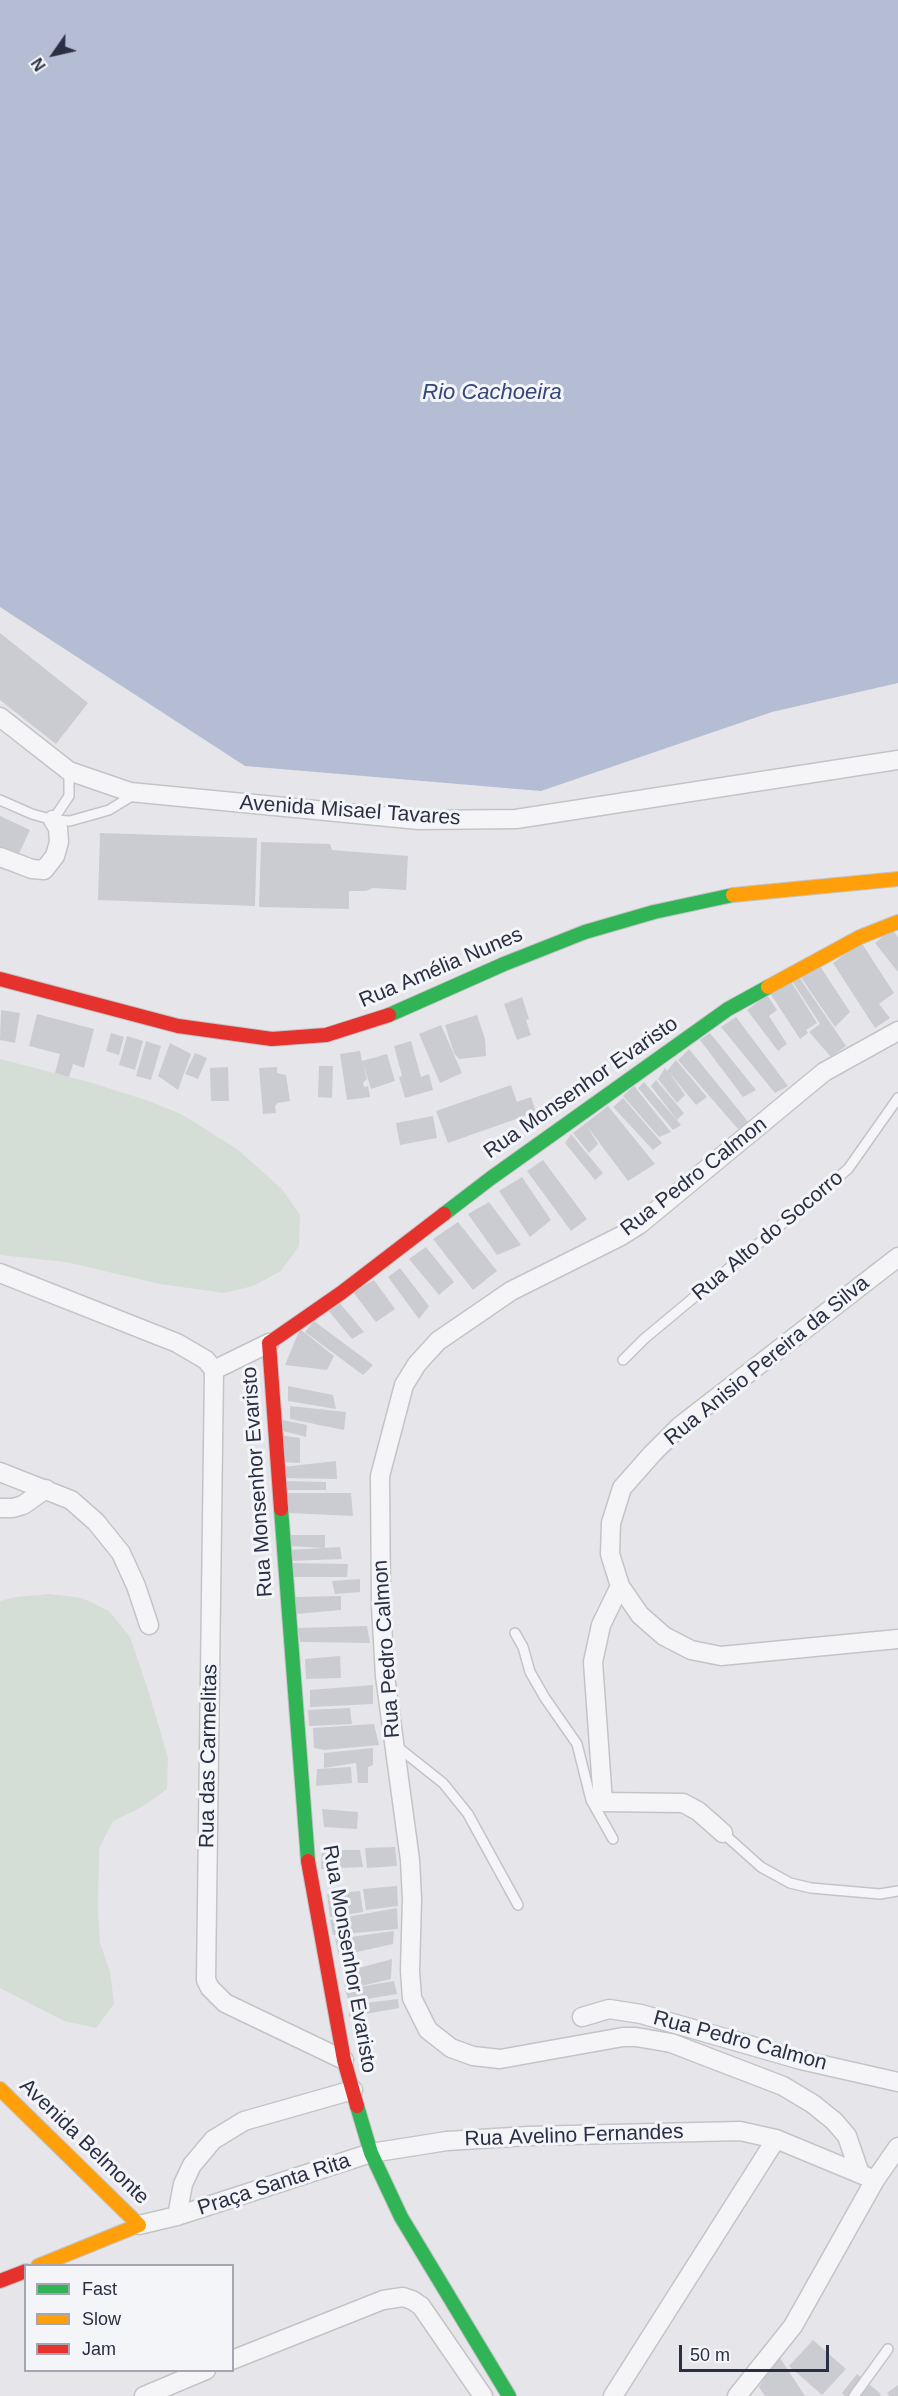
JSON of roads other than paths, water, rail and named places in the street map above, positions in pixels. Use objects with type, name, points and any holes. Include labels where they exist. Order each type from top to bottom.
[{"type":"street","name":"Avenida Misael Tavares","points":[[0,717],[69,771],[137,793],[420,820],[516,819],[898,760]]},
{"type":"street","points":[[0,858],[32,869],[44,870],[55,856],[59,842],[58,828],[53,820]]},
{"type":"street","name":"Rua Amélia Nunes","points":[[0,979],[178,1026],[272,1039],[326,1035],[374,1021],[504,964],[585,932],[654,912],[726,896],[898,879]]},
{"type":"street","name":"Rua Monsenhor Evaristo","points":[[509,2396],[401,2217],[371,2153],[344,2060],[308,1864],[268,1342],[341,1293],[491,1178],[728,1009],[860,937],[898,922]]},
{"type":"street","name":"Rua Pedro Calmon","points":[[868,2177],[847,2136],[834,2121],[813,2104],[783,2086],[671,2043],[623,2037],[500,2059],[472,2056],[451,2048],[428,2030],[412,1998],[409,1953],[412,1899],[410,1860],[385,1676],[381,1606],[380,1476],[404,1385],[417,1364],[438,1341],[511,1291],[621,1236],[640,1224],[824,1072],[898,1031]]},
{"type":"street","name":"Rua Anisio Pereira da Silva","points":[[898,1257],[680,1426],[622,1488],[611,1523],[610,1534],[610,1554],[620,1586],[640,1615],[664,1636],[691,1650],[721,1656],[898,1639]]},
{"type":"street","points":[[0,1273],[177,1343],[206,1360],[214,1370],[268,1342]]},
{"type":"street","name":"Rua das Carmelitas","points":[[214,1370],[206,1980],[210,1988],[225,2003],[344,2060]]},
{"type":"street","points":[[0,1472],[71,1500],[96,1522],[121,1553],[136,1586],[149,1625]]},
{"type":"street","points":[[0,1508],[23,1505],[46,1489]]},
{"type":"street","points":[[620,1586],[601,1625],[592,1662],[603,1802],[683,1803],[698,1811],[723,1833]]},
{"type":"street","name":"Rua Pedro Calmon","points":[[582,2017],[609,2009],[641,2014],[801,2060],[898,2082]]},
{"type":"street","name":"Avenida Belmonte","points":[[0,2089],[140,2224]]},
{"type":"street","name":"Praça Santa Rita","points":[[177,2216],[183,2184],[192,2165],[213,2140],[244,2121],[353,2090]]},
{"type":"street","name":"Rua Avelino Fernandes","points":[[371,2153],[447,2141],[539,2136],[740,2131],[776,2139],[868,2177]]},
{"type":"street","points":[[613,2396],[776,2139]]},
{"type":"street","points":[[736,2396],[793,2326],[868,2177],[898,2147]]},
{"type":"street","name":"Praça Santa Rita","points":[[140,2224],[177,2216],[371,2153]]},
{"type":"street","points":[[40,2264],[140,2224]]},
{"type":"street","points":[[0,2281],[24,2272]]},
{"type":"street","points":[[234,2359],[383,2300],[403,2297],[421,2306],[483,2396]]},
{"type":"street","points":[[144,2396],[201,2372]]},
{"type":"lane","points":[[53,820],[69,796],[69,771]]},
{"type":"lane","points":[[0,800],[32,814],[53,820],[70,821],[109,810],[137,793]]},
{"type":"lane","name":"Rua Alto do Socorro","points":[[623,1360],[644,1339],[848,1168],[898,1098]]},
{"type":"lane","points":[[515,1633],[523,1647],[530,1672],[545,1698],[577,1743],[591,1800],[613,1839]]},
{"type":"lane","points":[[393,1743],[443,1783],[468,1814],[518,1905]]},
{"type":"lane","points":[[723,1833],[761,1867],[790,1883],[811,1888],[880,1894],[898,1891]]},
{"type":"lane","points":[[854,2396],[888,2349]]},
{"type":"water","name":"Rio Cachoeira","points":[[0,0],[898,0],[898,683],[772,712],[541,791],[245,766],[0,607]]}]
